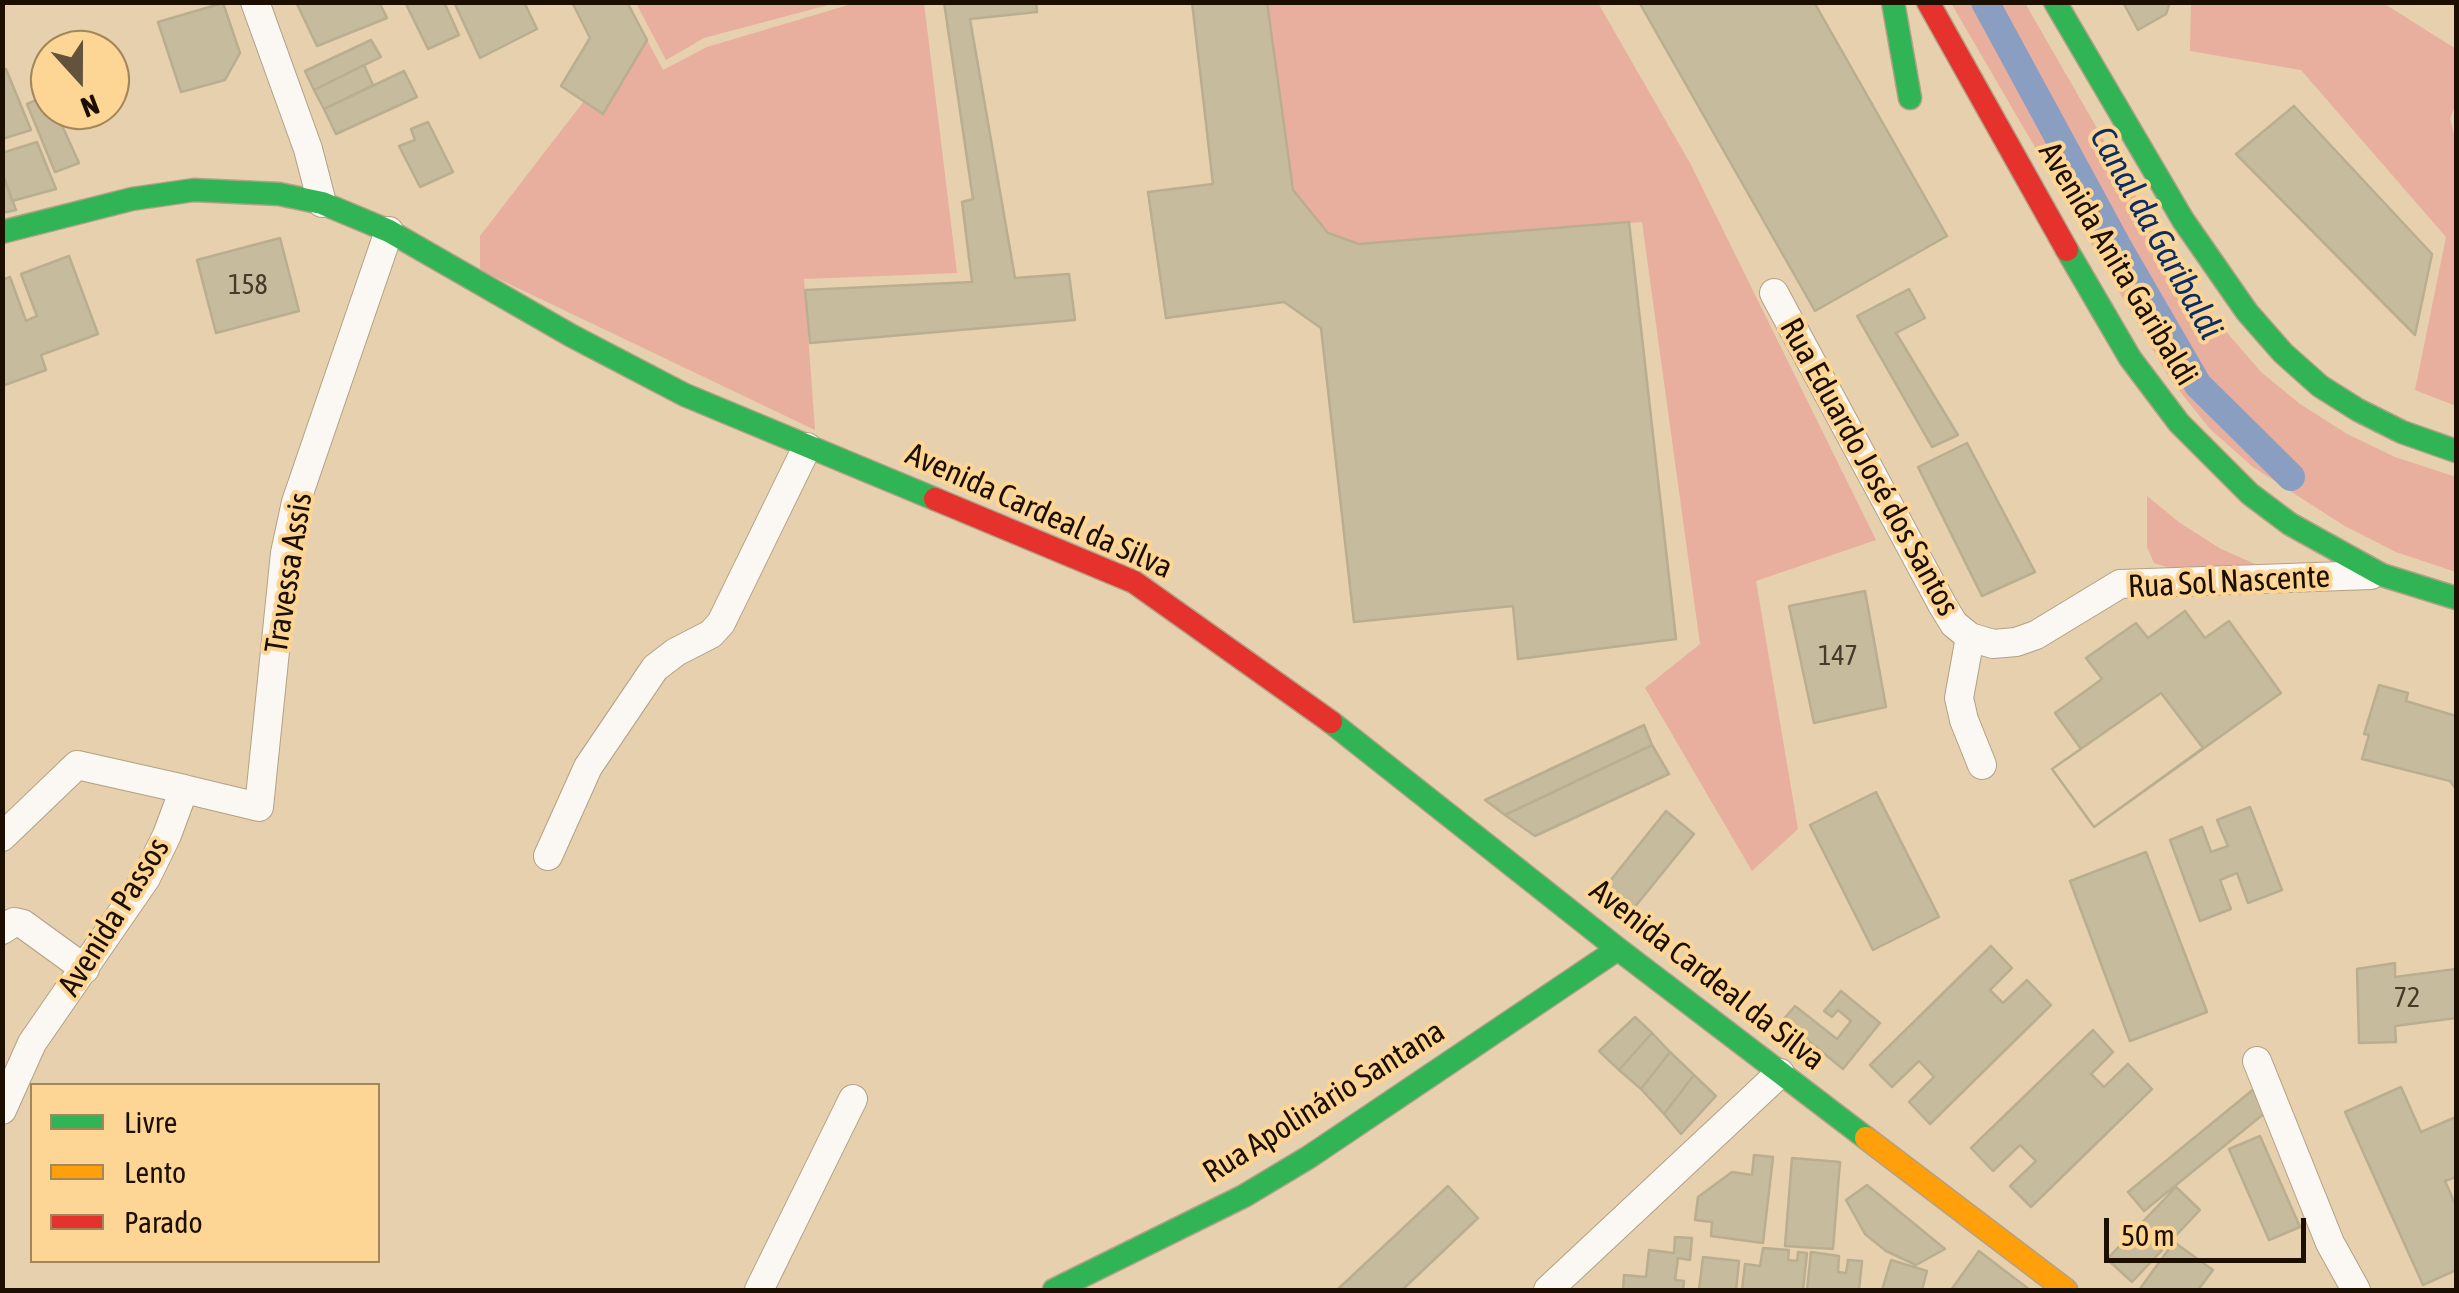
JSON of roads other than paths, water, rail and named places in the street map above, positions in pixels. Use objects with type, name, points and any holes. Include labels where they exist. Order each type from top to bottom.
[{"type":"main road","points":[[1893,2],[1910,98]]},
{"type":"main road","name":"Avenida Anita Garibaldi","points":[[1928,2],[2096,301],[2159,399],[2211,458],[2290,524],[2382,576],[2456,598]]},
{"type":"main road","points":[[2056,2],[2183,220],[2247,312],[2283,353],[2320,386],[2358,410],[2402,432],[2456,451]]},
{"type":"main road","name":"Avenida Cardeal da Silva","points":[[2,232],[132,199],[194,190],[265,192],[322,203],[389,232],[685,394],[1134,582],[1299,696],[1618,949],[2066,1290]]},
{"type":"main road","name":"Rua Apolinário Santana","points":[[1054,1290],[1244,1196],[1618,949]]},
{"type":"street","points":[[255,2],[308,149],[322,203]]},
{"type":"street","name":"Travessa Assis","points":[[184,789],[260,807],[285,554],[296,502],[389,232]]},
{"type":"street","name":"Rua Eduardo José dos Santos","points":[[1774,292],[1942,606],[1954,624],[1970,637]]},
{"type":"street","points":[[548,856],[588,767],[655,668],[710,634],[720,623],[807,447]]},
{"type":"street","name":"Rua Sol Nascente","points":[[1970,637],[1993,644],[2016,642],[2120,584],[2382,576]]},
{"type":"street","points":[[1970,637],[1959,698],[1982,766]]},
{"type":"street","points":[[2,837],[76,764],[184,789]]},
{"type":"street","name":"Avenida Passos","points":[[2,1110],[32,1043],[146,878],[184,789]]},
{"type":"street","points":[[8,926],[23,924],[85,969]]},
{"type":"street","points":[[2257,1061],[2330,1243],[2356,1290]]},
{"type":"street","points":[[1548,1290],[1780,1073]]},
{"type":"street","points":[[760,1290],[853,1099]]},
{"type":"waterway","name":"Canal da Garibaldi","points":[[1985,2],[2198,385],[2291,477]]}]
